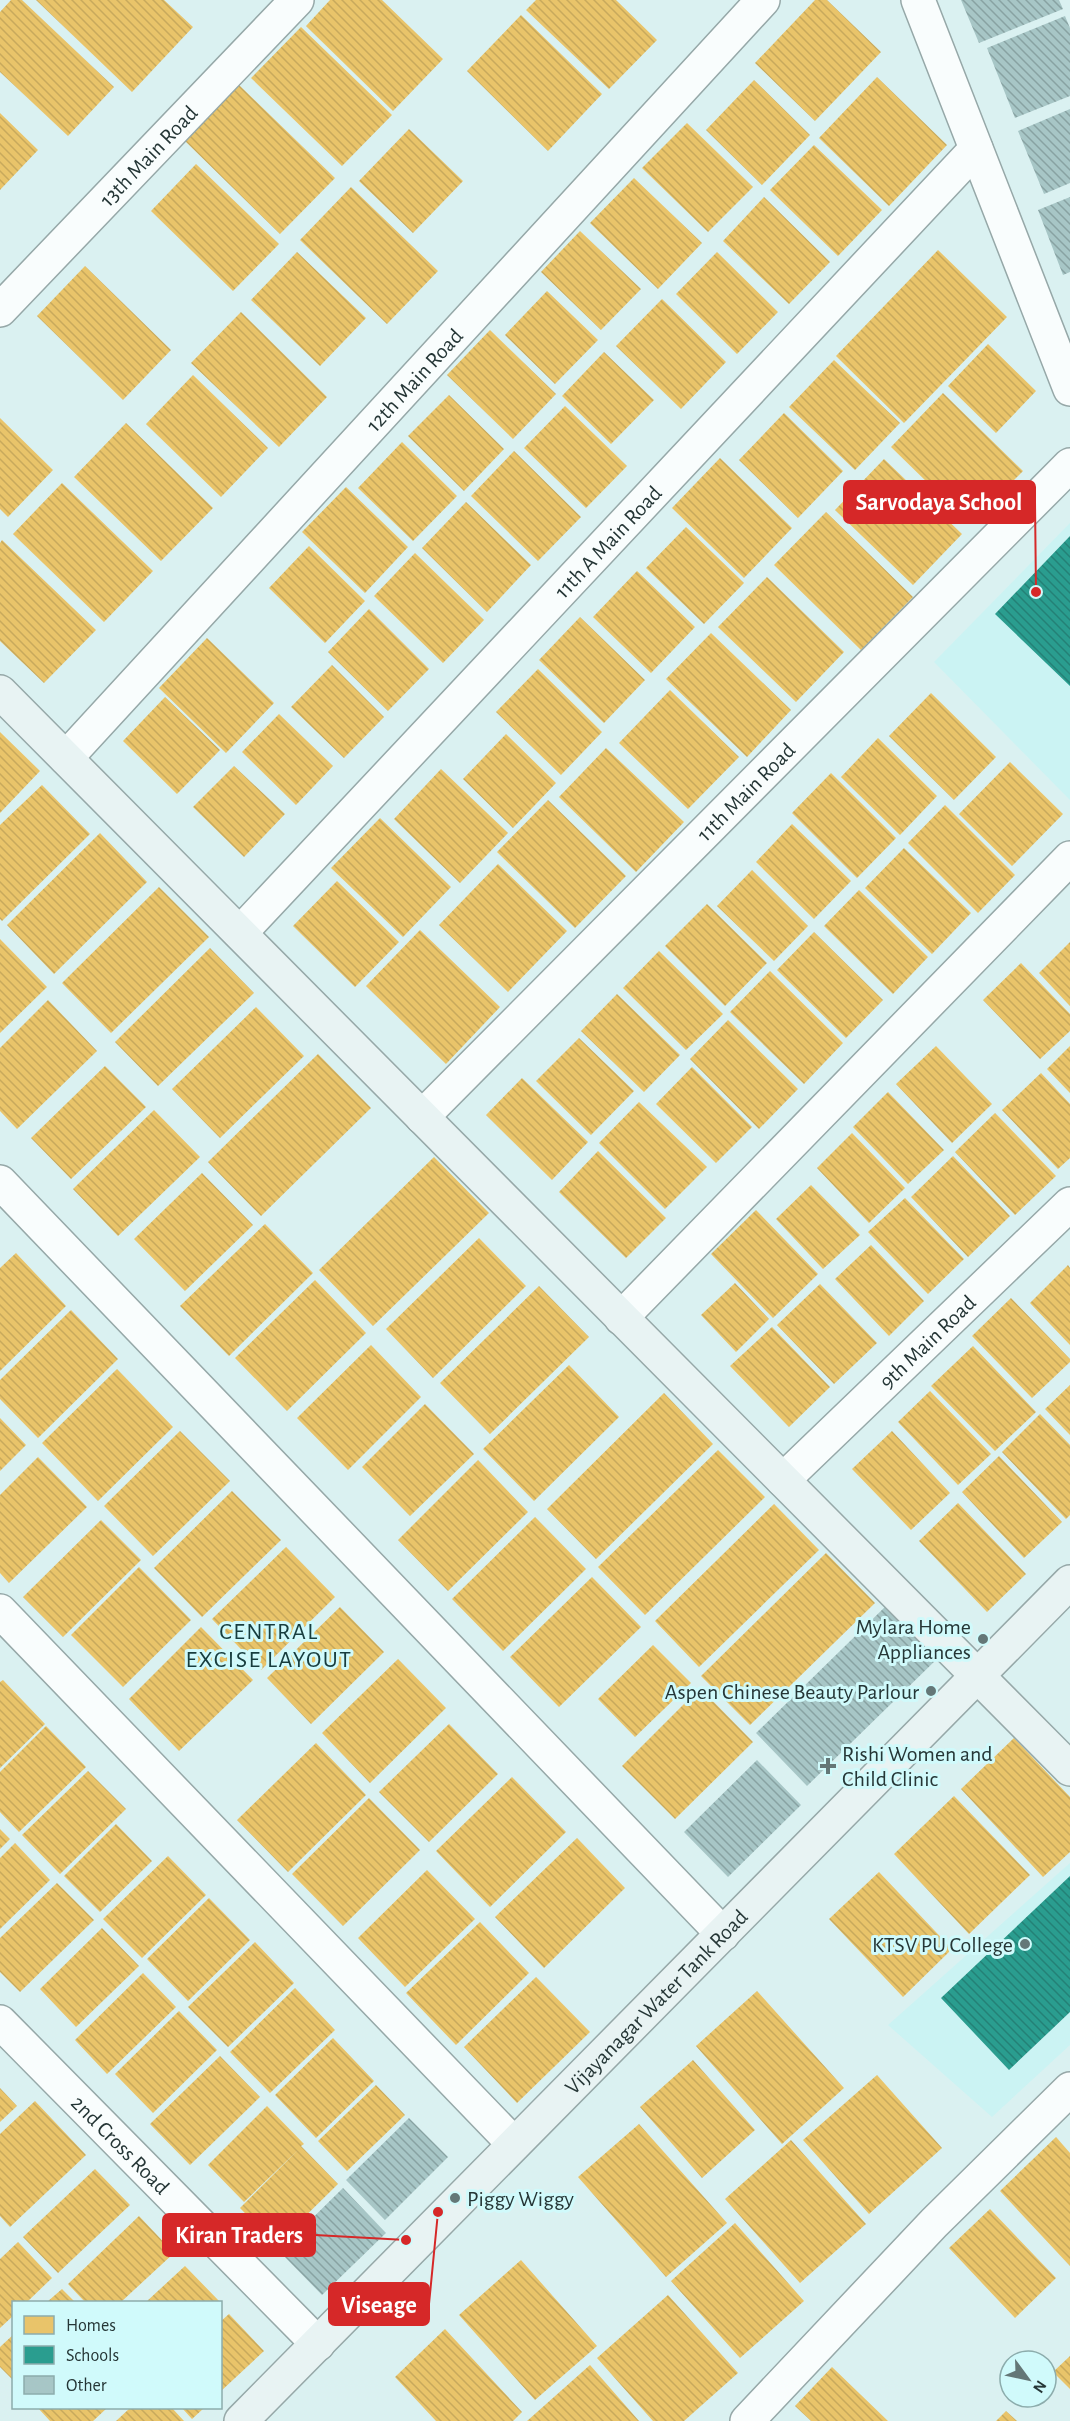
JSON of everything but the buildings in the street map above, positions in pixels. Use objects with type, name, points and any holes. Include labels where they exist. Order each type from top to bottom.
[{"type":"street","name":"13th Main Road","points":[[0,310],[297,0]]},
{"type":"street","name":"12th Main Road","points":[[66,758],[763,0]]},
{"type":"street","points":[[918,0],[1070,388]]},
{"type":"street","name":"11th A Main Road","points":[[240,933],[976,149]]},
{"type":"street","name":"11th Main Road","points":[[422,1117],[1070,465]]},
{"type":"street","points":[[0,692],[1070,1769]]},
{"type":"street","points":[[621,1318],[1070,858]]},
{"type":"street","points":[[0,1182],[723,1934]]},
{"type":"street","name":"9th Main Road","points":[[783,1480],[1070,1204]]},
{"type":"street","name":"Vijayanagar Water Tank Road","points":[[241,2421],[1070,1582]]},
{"type":"street","points":[[0,1611],[514,2144]]},
{"type":"street","name":"2nd Cross Road","points":[[0,2022],[318,2344]]},
{"type":"street","points":[[747,2421],[934,2223],[1070,2089]]},
{"type":"shaded area","points":[[1070,523],[1070,800],[934,662]]},
{"type":"shaded area","name":"KTSV PU College","points":[[1070,1863],[1070,2045],[992,2117],[888,2025]]},
{"type":"place","name":"Sarvodaya School","points":[[1036,592]]},
{"type":"place","name":"Mylara Home Appliances","points":[[983,1639]]},
{"type":"place","name":"Aspen Chinese Beauty Parlour","points":[[931,1691]]},
{"type":"place","name":"Rishi Women and Child Clinic","points":[[828,1766]]},
{"type":"place","name":"KTSV PU College","points":[[1025,1944]]},
{"type":"place","name":"Piggy Wiggy","points":[[455,2198]]},
{"type":"place","name":"Viseage","points":[[438,2212]]},
{"type":"place","name":"Kiran Traders","points":[[406,2240]]},
{"type":"district","name":"CENTRAL EXCISE LAYOUT","points":[[269,1645]]}]
